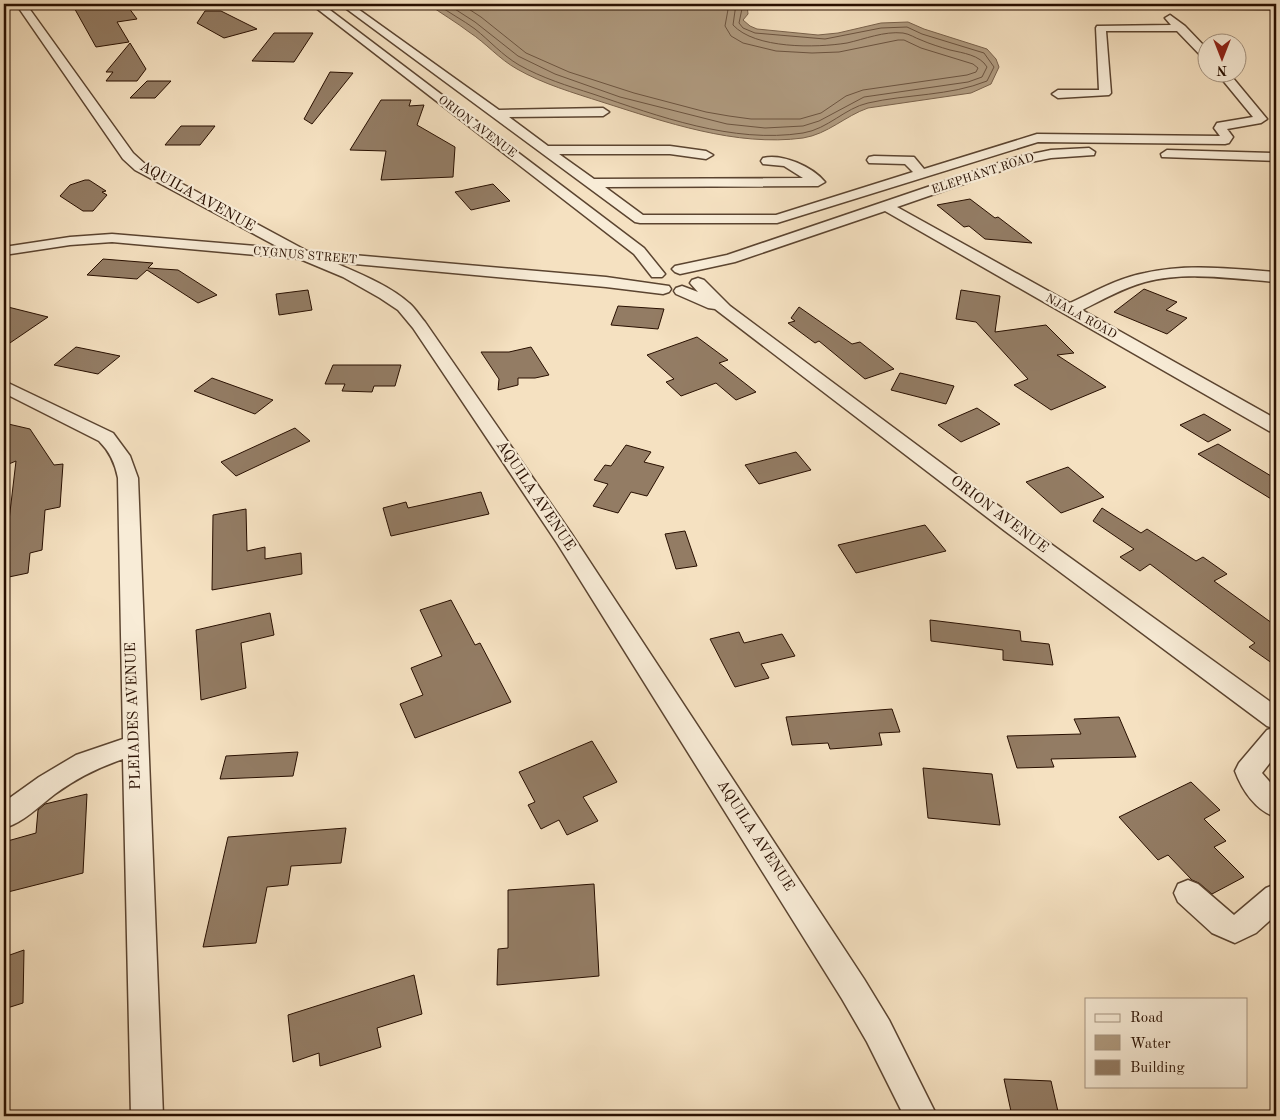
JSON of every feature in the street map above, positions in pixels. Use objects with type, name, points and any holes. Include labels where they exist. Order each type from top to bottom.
[{"type":"street","name":"AQUILA AVENUE","points":[[21,4],[128,156],[140,167],[305,256],[348,274],[386,295],[404,307],[419,325],[564,538],[842,973],[878,1031],[921,1116]]},
{"type":"street","name":"ORION AVENUE","points":[[316,4],[638,251],[678,269],[692,273],[724,309],[1012,526],[1276,719]]},
{"type":"street","points":[[345,4],[640,219],[777,219],[1037,138],[1225,140],[1226,137],[1220,128],[1221,126],[1261,119],[1230,82]]},
{"type":"street","points":[[1156,4],[1276,6]]},
{"type":"street","points":[[1156,4],[1198,47]]},
{"type":"street","points":[[1058,94],[1105,93],[1101,28],[1181,28]]},
{"type":"street","points":[[498,114],[603,112]]},
{"type":"street","points":[[547,150],[670,150],[706,155]]},
{"type":"street","name":"ELEPHANT ROAD","points":[[658,280],[665,270],[730,259],[1033,157],[1051,154],[1102,152]]},
{"type":"street","points":[[1151,154],[1276,157]]},
{"type":"street","points":[[874,160],[909,160],[921,173]]},
{"type":"street","points":[[768,161],[787,162],[843,198]]},
{"type":"street","points":[[591,183],[818,182]]},
{"type":"street","name":"NJALA ROAD","points":[[886,206],[1276,427]]},
{"type":"street","name":"CYGNUS STREET","points":[[4,251],[70,241],[112,238],[606,282],[658,280],[682,291]]},
{"type":"street","name":"ORION AVENUE","points":[[638,251],[658,280]]},
{"type":"street","name":"ELEPHANT ROAD","points":[[682,291],[693,288],[706,272],[730,259]]},
{"type":"street","points":[[1069,310],[1130,282],[1146,277],[1179,274],[1276,277]]},
{"type":"street","name":"ORION AVENUE","points":[[682,291],[724,309]]},
{"type":"street","name":"PLEIADES AVENUE","points":[[4,386],[106,437],[124,459],[128,478],[147,1116]]},
{"type":"street","points":[[1276,737],[1248,771],[1252,782],[1276,806]]},
{"type":"street","points":[[4,817],[48,785],[85,762],[135,745]]},
{"type":"street","points":[[1188,893],[1222,924],[1235,929],[1246,924],[1276,897]]},
{"type":"water","points":[[428,4],[747,4],[748,14],[743,20],[757,29],[818,35],[838,33],[881,23],[908,22],[987,49],[996,59],[999,67],[991,84],[971,93],[868,108],[820,133],[803,138],[778,140],[752,139],[727,136],[676,125],[548,84],[510,65],[475,36]]},
{"type":"building","points":[[72,4],[126,4],[137,19],[117,22],[129,42],[96,47]]},
{"type":"building","points":[[205,11],[221,11],[257,29],[224,38],[197,23]]},
{"type":"building","points":[[274,33],[313,33],[294,62],[252,61]]},
{"type":"building","points":[[130,43],[146,69],[137,81],[106,81],[113,72],[106,72]]},
{"type":"building","points":[[330,72],[353,73],[312,124],[304,119]]},
{"type":"building","points":[[147,81],[171,81],[155,98],[130,98]]},
{"type":"building","points":[[381,100],[411,100],[409,106],[424,105],[417,125],[455,147],[453,177],[381,180],[386,151],[350,150]]},
{"type":"building","points":[[181,126],[215,126],[200,145],[165,145]]},
{"type":"building","points":[[89,180],[106,191],[102,192],[107,195],[93,211],[83,211],[60,196],[70,185]]},
{"type":"building","points":[[493,184],[510,201],[471,210],[455,192]]},
{"type":"building","points":[[970,199],[995,218],[998,217],[1032,243],[985,239],[969,226],[964,227],[937,205]]},
{"type":"building","points":[[103,259],[153,263],[148,268],[178,270],[217,295],[198,303],[147,270],[137,279],[87,275]]},
{"type":"building","points":[[1144,289],[1177,302],[1166,310],[1187,318],[1167,334],[1114,312]]},
{"type":"building","points":[[308,290],[312,310],[279,315],[276,294]]},
{"type":"building","points":[[961,290],[1000,296],[995,332],[1046,325],[1074,353],[1057,355],[1106,387],[1051,410],[1014,385],[1028,379],[976,322],[956,319]]},
{"type":"building","points":[[4,306],[48,317],[4,347]]},
{"type":"building","points":[[618,306],[664,309],[658,329],[611,325]]},
{"type":"building","points":[[799,307],[852,344],[860,342],[894,369],[865,379],[819,341],[815,343],[788,323],[795,321],[791,318]]},
{"type":"building","points":[[697,337],[728,360],[719,363],[756,392],[736,400],[716,383],[681,396],[666,382],[674,379],[647,355]]},
{"type":"building","points":[[76,347],[120,356],[98,374],[54,365]]},
{"type":"building","points":[[531,347],[549,375],[535,378],[518,378],[518,385],[498,390],[499,379],[481,352],[509,352]]},
{"type":"building","points":[[333,365],[401,365],[395,386],[374,386],[372,392],[342,391],[345,384],[325,384]]},
{"type":"building","points":[[900,373],[954,386],[946,404],[891,390]]},
{"type":"building","points":[[212,378],[273,400],[255,414],[194,391]]},
{"type":"building","points":[[977,408],[1000,424],[961,442],[938,425]]},
{"type":"building","points":[[1204,414],[1231,430],[1208,442],[1180,425]]},
{"type":"building","points":[[4,423],[30,429],[54,465],[63,464],[60,507],[45,510],[42,550],[30,553],[28,573],[4,578],[4,544],[6,529],[8,529],[16,461],[4,466]]},
{"type":"building","points":[[295,428],[310,441],[236,476],[221,462]]},
{"type":"building","points":[[1218,444],[1276,479],[1276,502],[1198,454]]},
{"type":"building","points":[[626,445],[651,452],[644,462],[664,467],[647,496],[631,492],[618,513],[593,506],[608,484],[594,480],[605,465],[611,466]]},
{"type":"building","points":[[796,452],[811,470],[759,484],[745,465]]},
{"type":"building","points":[[1068,467],[1104,497],[1061,513],[1026,482]]},
{"type":"building","points":[[481,492],[489,514],[391,536],[383,508],[406,502],[408,508]]},
{"type":"building","points":[[1102,508],[1141,533],[1147,529],[1196,561],[1203,557],[1227,574],[1214,581],[1276,626],[1276,666],[1249,647],[1255,643],[1150,564],[1140,571],[1120,557],[1134,549],[1093,521]]},
{"type":"building","points":[[246,509],[247,551],[265,547],[265,559],[301,553],[302,574],[212,590],[213,515]]},
{"type":"building","points":[[925,525],[946,551],[856,573],[838,545]]},
{"type":"building","points":[[685,531],[697,566],[676,569],[665,534]]},
{"type":"building","points":[[451,600],[475,645],[480,643],[511,702],[415,738],[400,704],[423,695],[411,668],[442,656],[420,610]]},
{"type":"building","points":[[270,613],[274,635],[241,643],[246,688],[201,700],[196,630]]},
{"type":"building","points":[[930,620],[1020,631],[1021,641],[1049,644],[1053,665],[1003,660],[1003,650],[931,641]]},
{"type":"building","points":[[739,632],[744,643],[782,634],[795,656],[761,664],[769,678],[735,687],[710,639]]},
{"type":"building","points":[[892,709],[900,732],[879,733],[882,745],[830,749],[828,743],[792,745],[786,717]]},
{"type":"building","points":[[1119,717],[1136,757],[1051,759],[1054,767],[1017,768],[1007,736],[1081,734],[1074,719]]},
{"type":"building","points":[[592,741],[617,782],[583,797],[598,821],[567,835],[559,820],[541,829],[528,805],[535,802],[519,772]]},
{"type":"building","points":[[298,752],[293,776],[220,779],[226,756]]},
{"type":"building","points":[[923,768],[992,774],[1000,825],[928,818]]},
{"type":"building","points":[[1191,782],[1220,810],[1204,819],[1226,841],[1214,847],[1244,877],[1212,894],[1199,883],[1192,880],[1168,855],[1158,860],[1119,817]]},
{"type":"building","points":[[87,794],[83,873],[4,893],[4,842],[36,833],[38,810],[45,804]]},
{"type":"building","points":[[346,828],[341,863],[291,866],[288,885],[267,887],[256,943],[203,947],[228,837]]},
{"type":"building","points":[[594,884],[599,976],[497,985],[498,949],[508,948],[508,890]]},
{"type":"building","points":[[24,950],[23,1003],[4,1009],[4,957]]},
{"type":"building","points":[[414,975],[422,1014],[377,1028],[381,1047],[320,1066],[319,1053],[293,1062],[288,1015]]},
{"type":"building","points":[[1004,1079],[1051,1081],[1059,1116],[1012,1116]]}]
